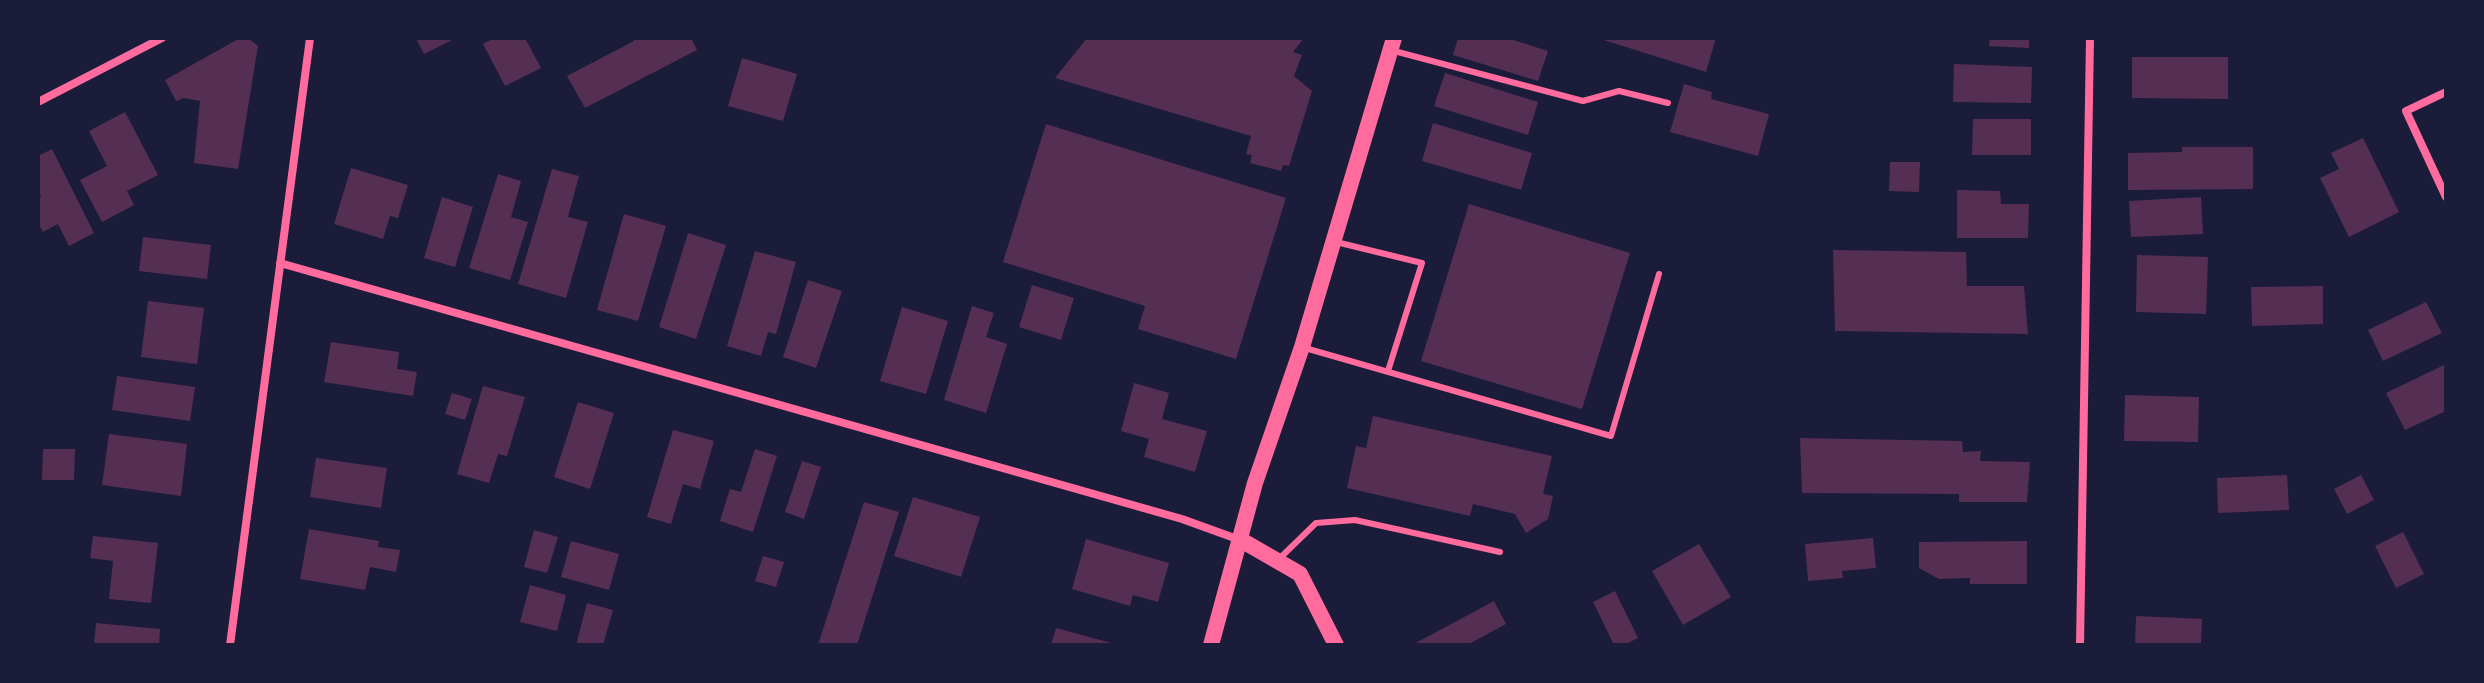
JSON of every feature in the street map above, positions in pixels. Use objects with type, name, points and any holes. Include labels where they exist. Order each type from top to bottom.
[{"type":"main road","points":[[1211,645],[1255,483],[1302,347],[1392,44]]},
{"type":"main road","points":[[1241,540],[1300,574],[1336,645]]},
{"type":"street","points":[[38,102],[162,38]]},
{"type":"street","points":[[230,645],[310,38]]},
{"type":"street","points":[[2080,645],[2090,38]]},
{"type":"street","points":[[2446,92],[2406,111],[2446,197]]},
{"type":"street","points":[[280,263],[1166,515],[1241,540]]},
{"type":"lane","points":[[1392,44],[1583,101],[1619,91],[1668,103]]},
{"type":"lane","points":[[1333,241],[1422,263],[1388,371]]},
{"type":"lane","points":[[1302,347],[1611,436],[1659,274]]},
{"type":"lane","points":[[1277,560],[1316,523],[1355,520],[1500,552]]},
{"type":"building","points":[[240,38],[248,38],[258,46],[238,169],[194,163],[200,101],[184,98],[176,101],[165,80]]},
{"type":"building","points":[[416,38],[456,38],[424,54]]},
{"type":"building","points":[[494,38],[525,38],[541,68],[505,86],[483,44]]},
{"type":"building","points":[[632,38],[691,38],[697,50],[585,108],[567,76],[634,41]]},
{"type":"building","points":[[1087,38],[1304,38],[1293,52],[1302,55],[1294,76],[1312,91],[1289,166],[1283,165],[1281,171],[1250,163],[1252,155],[1246,154],[1251,136],[1055,78]]},
{"type":"building","points":[[1458,38],[1507,38],[1548,51],[1538,81],[1453,55]]},
{"type":"building","points":[[1597,38],[1716,38],[1706,72]]},
{"type":"building","points":[[1990,38],[2029,38],[2029,48],[1989,46]]},
{"type":"building","points":[[2132,57],[2228,57],[2228,99],[2132,98]]},
{"type":"building","points":[[742,58],[797,74],[783,121],[728,106]]},
{"type":"building","points":[[1954,64],[2032,67],[2031,103],[1953,102]]},
{"type":"building","points":[[1445,73],[1538,102],[1528,135],[1434,106]]},
{"type":"building","points":[[1684,84],[1712,92],[1711,99],[1769,114],[1758,156],[1670,132]]},
{"type":"building","points":[[125,112],[158,175],[127,191],[134,205],[102,222],[80,180],[107,166],[89,131]]},
{"type":"building","points":[[1973,119],[2031,119],[2031,155],[1972,155]]},
{"type":"building","points":[[1433,123],[1532,153],[1521,190],[1422,161]]},
{"type":"building","points":[[1046,124],[1286,198],[1236,359],[1138,329],[1145,306],[1003,262]]},
{"type":"building","points":[[2363,138],[2399,212],[2349,237],[2320,178],[2339,169],[2331,153]]},
{"type":"building","points":[[2182,147],[2253,147],[2253,189],[2128,190],[2128,153],[2182,152]]},
{"type":"building","points":[[52,149],[94,233],[69,246],[58,224],[43,232],[38,223],[38,199],[41,197],[38,190],[38,156]]},
{"type":"building","points":[[1890,162],[1920,162],[1919,192],[1889,191]]},
{"type":"building","points":[[351,168],[408,185],[398,218],[390,216],[383,239],[334,224]]},
{"type":"building","points":[[552,169],[579,176],[568,217],[588,222],[566,298],[518,284]]},
{"type":"building","points":[[498,174],[521,181],[511,217],[528,222],[510,280],[469,268]]},
{"type":"building","points":[[1957,190],[2000,191],[2001,204],[2029,204],[2028,238],[1957,238]]},
{"type":"building","points":[[442,197],[473,207],[455,267],[424,258]]},
{"type":"building","points":[[2201,197],[2203,234],[2131,237],[2129,201]]},
{"type":"building","points":[[1469,204],[1630,253],[1582,409],[1421,361]]},
{"type":"building","points":[[624,214],[666,226],[638,321],[597,310]]},
{"type":"building","points":[[688,233],[726,245],[696,339],[659,327]]},
{"type":"building","points":[[143,237],[211,245],[207,279],[139,271]]},
{"type":"building","points":[[1833,250],[1966,252],[1967,286],[2024,286],[2028,334],[1835,331]]},
{"type":"building","points":[[755,251],[796,262],[776,334],[768,332],[761,356],[727,346]]},
{"type":"building","points":[[2137,255],[2208,257],[2206,314],[2136,312]]},
{"type":"building","points":[[808,280],[842,291],[816,368],[783,357]]},
{"type":"building","points":[[1032,285],[1074,298],[1061,340],[1019,327]]},
{"type":"building","points":[[2323,286],[2323,324],[2252,326],[2251,287]]},
{"type":"building","points":[[148,301],[204,308],[197,364],[141,357]]},
{"type":"building","points":[[2426,302],[2442,333],[2383,361],[2368,330]]},
{"type":"building","points":[[972,306],[994,313],[986,337],[1007,344],[986,413],[944,400]]},
{"type":"building","points":[[902,307],[948,321],[926,394],[880,381]]},
{"type":"building","points":[[331,342],[399,352],[397,369],[417,372],[413,396],[324,382]]},
{"type":"building","points":[[2446,364],[2446,411],[2405,430],[2386,393]]},
{"type":"building","points":[[117,376],[195,387],[190,421],[112,410]]},
{"type":"building","points":[[1134,383],[1169,393],[1162,419],[1207,431],[1195,472],[1144,457],[1149,439],[1121,431]]},
{"type":"building","points":[[483,386],[525,397],[507,456],[498,454],[489,483],[457,474]]},
{"type":"building","points":[[452,393],[472,399],[465,420],[445,414]]},
{"type":"building","points":[[2125,395],[2199,397],[2198,442],[2124,441]]},
{"type":"building","points":[[578,402],[614,413],[590,489],[554,477]]},
{"type":"building","points":[[1373,416],[1552,456],[1543,494],[1553,496],[1548,519],[1526,533],[1515,514],[1473,504],[1470,516],[1347,488],[1356,446],[1366,448]]},
{"type":"building","points":[[673,430],[714,441],[700,489],[683,484],[671,524],[647,517]]},
{"type":"building","points":[[109,434],[187,444],[181,496],[102,485]]},
{"type":"building","points":[[1800,438],[1962,441],[1963,452],[1981,451],[1980,461],[2030,462],[2027,502],[1959,502],[1959,494],[1802,493]]},
{"type":"building","points":[[43,449],[75,449],[74,480],[42,480]]},
{"type":"building","points":[[755,449],[777,456],[753,532],[720,521],[730,489],[741,492]]},
{"type":"building","points":[[316,458],[387,468],[381,508],[310,497]]},
{"type":"building","points":[[802,461],[821,467],[804,519],[785,512]]},
{"type":"building","points":[[2287,475],[2289,510],[2218,513],[2217,478]]},
{"type":"building","points":[[2361,475],[2374,500],[2347,514],[2334,489]]},
{"type":"building","points":[[913,497],[980,517],[961,577],[894,556]]},
{"type":"building","points":[[864,502],[899,512],[857,645],[818,645]]},
{"type":"building","points":[[309,529],[379,541],[378,547],[400,550],[396,572],[370,567],[365,590],[300,579]]},
{"type":"building","points":[[534,530],[558,537],[547,573],[524,567]]},
{"type":"building","points":[[2403,532],[2424,574],[2396,588],[2375,546]]},
{"type":"building","points":[[93,536],[158,543],[151,603],[109,599],[113,561],[90,558]]},
{"type":"building","points":[[1873,538],[1876,568],[1842,571],[1843,578],[1808,581],[1805,544]]},
{"type":"building","points":[[1086,539],[1169,563],[1158,602],[1133,595],[1130,606],[1072,589]]},
{"type":"building","points":[[571,541],[619,554],[609,590],[561,577]]},
{"type":"building","points":[[2027,541],[2027,584],[1970,584],[1970,578],[1939,579],[1919,568],[1919,542]]},
{"type":"building","points":[[1699,544],[1731,597],[1683,625],[1652,571]]},
{"type":"building","points":[[763,556],[784,562],[776,587],[755,581]]},
{"type":"building","points":[[530,585],[566,595],[557,631],[520,622]]},
{"type":"building","points":[[1615,591],[1638,638],[1624,645],[1614,645],[1593,602]]},
{"type":"building","points":[[1494,601],[1506,624],[1467,645],[1412,645]]},
{"type":"building","points":[[587,603],[613,610],[603,645],[576,645]]},
{"type":"building","points":[[2136,616],[2202,619],[2201,645],[2135,645]]},
{"type":"building","points":[[96,623],[160,629],[159,645],[94,645]]},
{"type":"building","points":[[1056,628],[1115,644],[1115,645],[1051,645]]}]
